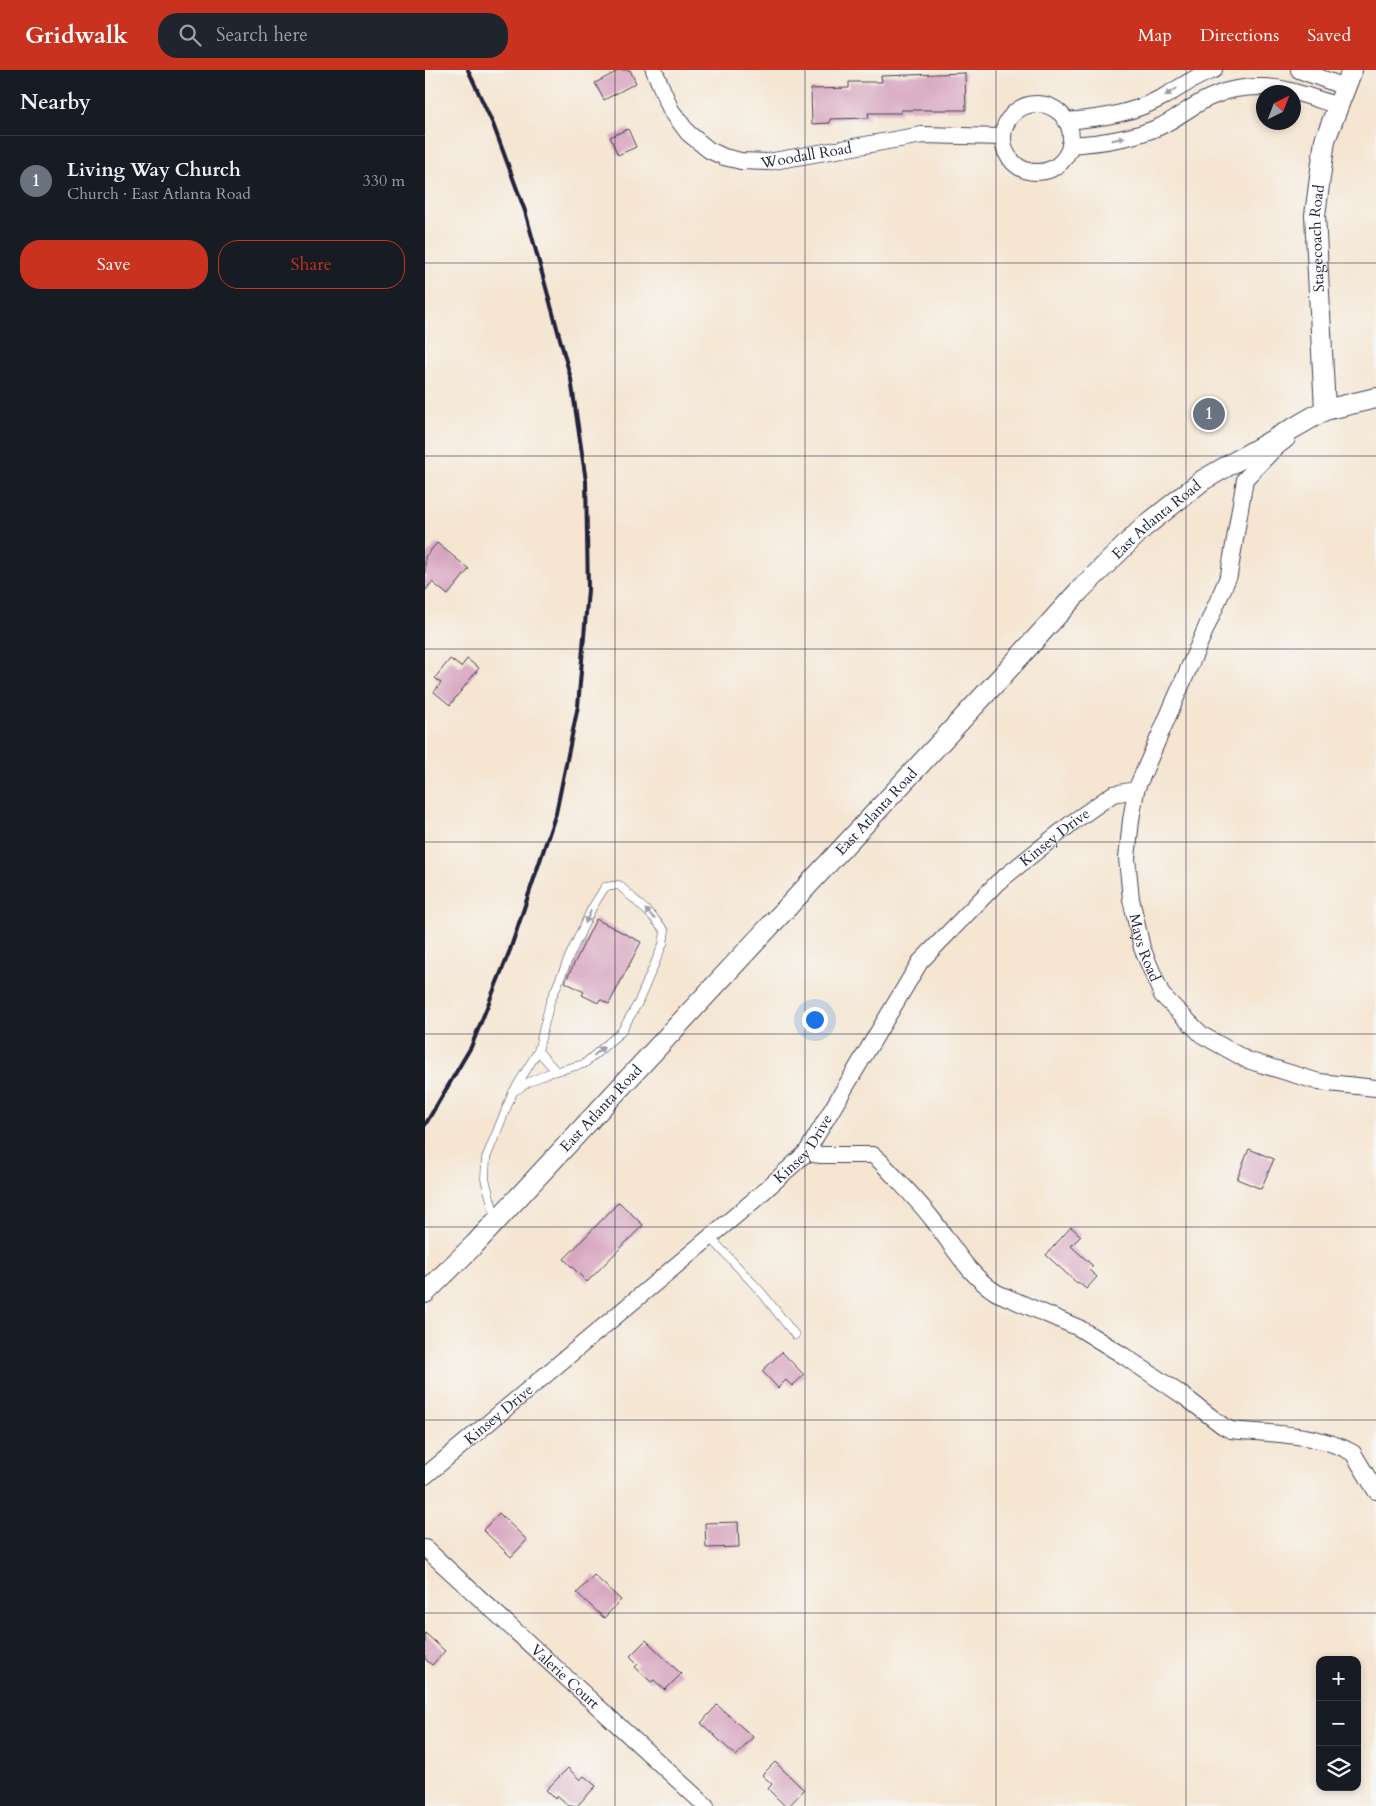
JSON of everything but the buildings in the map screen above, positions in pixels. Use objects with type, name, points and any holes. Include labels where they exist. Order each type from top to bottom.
[{"type":"street","name":"Woodall Road","points":[[654,70],[675,118],[688,133],[709,150],[724,157],[741,161],[768,162],[922,135],[1003,137]]},
{"type":"street","points":[[1067,121],[1103,118],[1126,113],[1155,101],[1185,83],[1214,70]]},
{"type":"street","points":[[1299,70],[1349,78]]},
{"type":"street","name":"Stagecoach Road","points":[[1325,410],[1315,215],[1325,140],[1349,78]]},
{"type":"street","points":[[1070,145],[1097,143],[1138,135],[1166,123],[1216,95],[1238,89],[1261,87],[1288,90],[1338,106]]},
{"type":"street","points":[[1030,104],[1052,107],[1067,121],[1071,133],[1070,145],[1065,156],[1057,165],[1046,170],[1033,171],[1021,167],[1012,160],[1005,149],[1003,137],[1005,126],[1011,116],[1030,104]]},
{"type":"street","name":"East Atlanta Road","points":[[425,1293],[497,1220],[1002,676],[1079,590],[1144,527],[1203,480],[1325,410],[1376,398]]},
{"type":"street","name":"Mays Road","points":[[1325,410],[1273,450],[1245,479],[1229,575],[1136,790],[1127,858],[1131,899],[1142,948],[1162,994],[1202,1036],[1247,1060],[1319,1082],[1376,1088]]},
{"type":"street","name":"Kinsey Drive","points":[[425,1476],[711,1237],[807,1153],[920,962],[997,883],[1073,822],[1113,794],[1136,790]]},
{"type":"street","points":[[807,1153],[821,1155],[873,1155],[933,1219],[972,1273],[987,1286],[1079,1328],[1124,1356],[1231,1430],[1313,1439],[1337,1445],[1350,1451],[1376,1491]]},
{"type":"street","name":"Valerie Court","points":[[425,1548],[706,1806]]},
{"type":"lane","points":[[497,1220],[485,1179],[486,1158],[513,1092],[537,1051],[550,1002],[592,908],[605,887],[619,885],[665,931],[663,944],[638,1003],[621,1032],[584,1064],[556,1071],[529,1082],[513,1092]]},
{"type":"lane","points":[[537,1051],[556,1071]]},
{"type":"lane","points":[[711,1237],[763,1293],[795,1336]]},
{"type":"railway","points":[[425,1125],[471,1047],[510,950],[556,813],[578,706],[588,590],[586,481],[571,379],[525,211],[493,124],[468,70]]},
{"type":"place","name":"Living Way Church","points":[[1209,414]]}]
